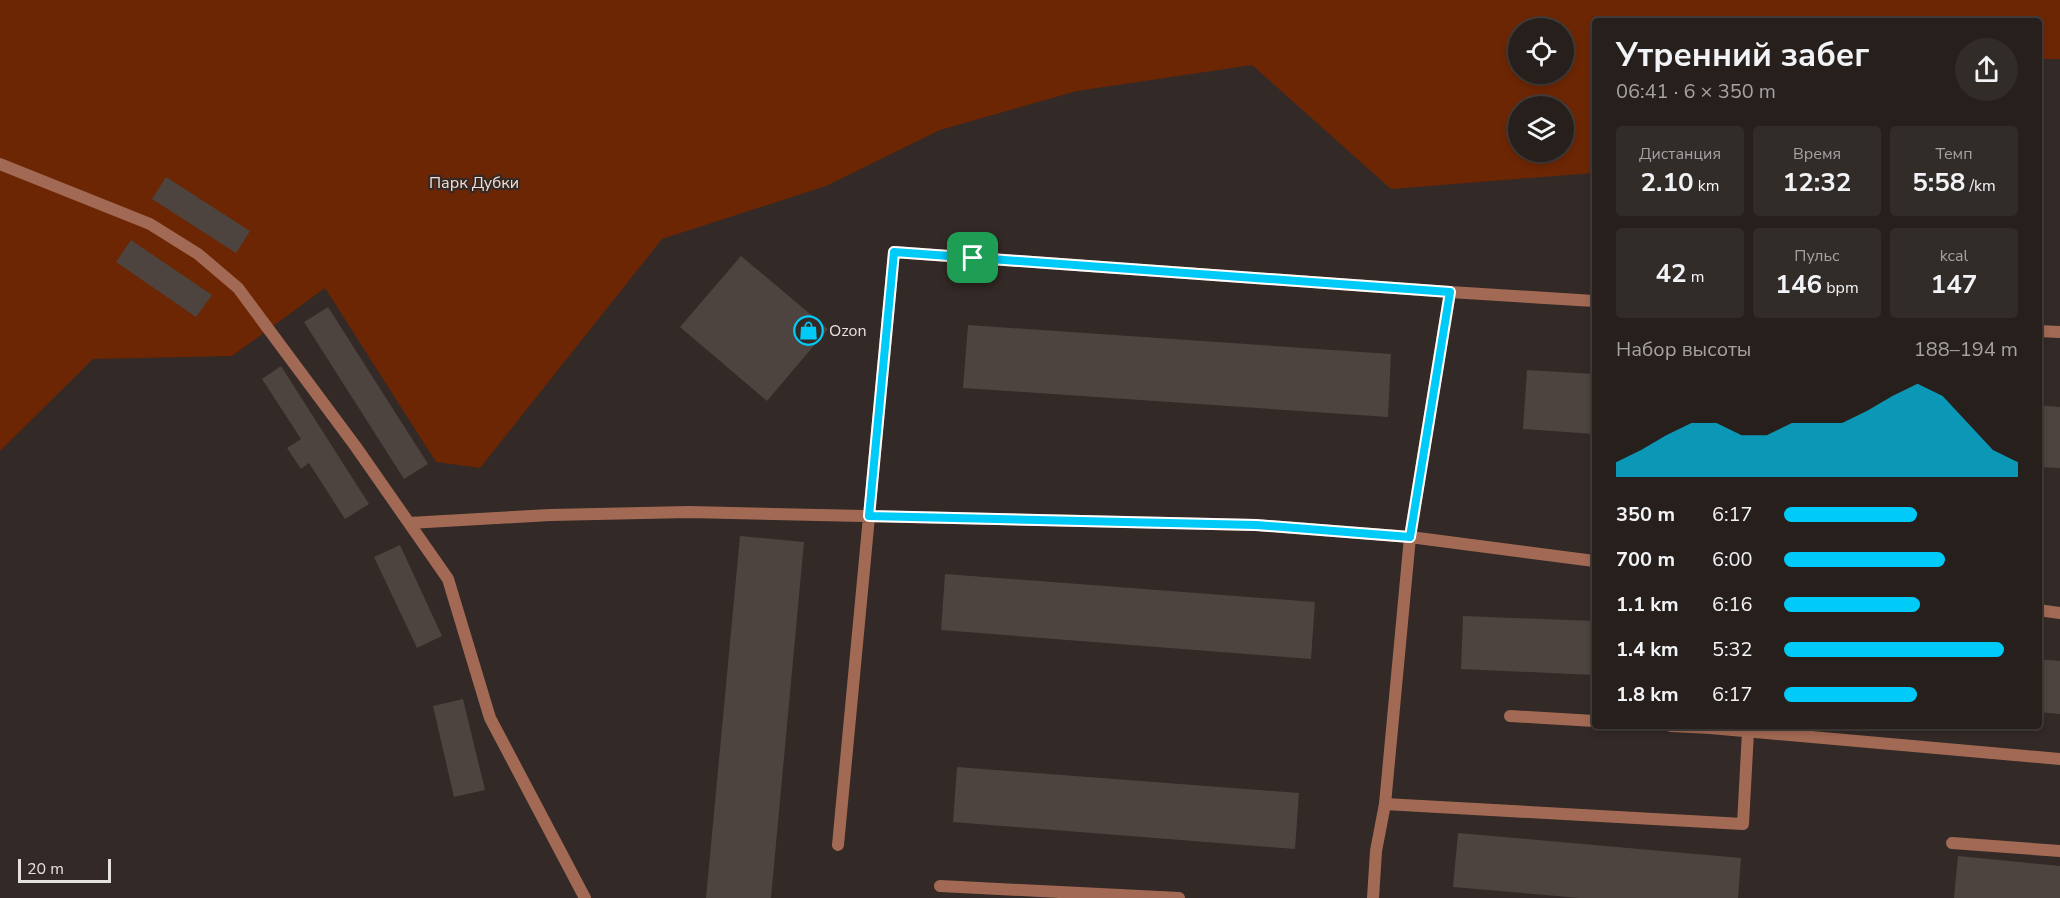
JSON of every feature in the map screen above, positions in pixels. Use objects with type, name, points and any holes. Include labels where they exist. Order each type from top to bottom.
[{"type":"street","points":[[0,164],[150,224],[198,254],[238,288],[356,447],[448,579],[490,718],[585,898]]},
{"type":"street","points":[[838,845],[894,252],[1592,301]]},
{"type":"street","points":[[1373,898],[1376,851],[1385,804],[1410,537],[1450,292]]},
{"type":"street","points":[[2042,331],[2060,332]]},
{"type":"street","points":[[409,523],[690,512],[1256,525],[1410,537],[1592,561]]},
{"type":"street","points":[[2042,611],[2060,613]]},
{"type":"street","points":[[1510,716],[1592,721]]},
{"type":"street","points":[[1725,729],[2060,759]]},
{"type":"street","points":[[1385,804],[1743,824],[1748,732]]},
{"type":"street","points":[[1952,843],[2060,851]]},
{"type":"street","points":[[940,886],[1179,898]]},
{"type":"green space","name":"Парк Дубки","points":[[0,0],[2060,0],[2060,59],[2042,59],[2042,18],[1592,18],[1592,173],[1391,189],[1252,65],[1077,91],[940,130],[826,186],[662,239],[480,468],[436,462],[325,288],[232,356],[93,359],[0,451]]},
{"type":"building","points":[[166,177],[250,231],[236,253],[152,199]]},
{"type":"building","points":[[131,240],[212,295],[196,317],[116,262]]},
{"type":"building","points":[[741,256],[828,329],[767,401],[680,327]]},
{"type":"building","points":[[328,307],[428,464],[404,479],[304,322]]},
{"type":"building","points":[[968,325],[1391,354],[1388,417],[963,388]]},
{"type":"building","points":[[281,366],[369,504],[345,519],[309,463],[301,469],[287,448],[301,439],[262,379]]},
{"type":"building","points":[[1527,370],[1592,374],[1592,434],[1523,429]]},
{"type":"building","points":[[2042,405],[2060,407],[2060,468],[2042,467]]},
{"type":"building","points":[[740,536],[804,542],[771,898],[706,898]]},
{"type":"building","points":[[400,545],[442,636],[417,648],[374,557]]},
{"type":"building","points":[[945,574],[1315,602],[1311,659],[941,630]]},
{"type":"building","points":[[1463,616],[1592,621],[1592,675],[1461,669]]},
{"type":"building","points":[[2042,659],[2060,661],[2060,714],[2042,712]]},
{"type":"building","points":[[463,699],[485,790],[454,797],[433,706]]},
{"type":"building","points":[[957,767],[1299,793],[1295,849],[953,822]]},
{"type":"building","points":[[1458,833],[1741,858],[1738,898],[1580,898],[1453,887]]},
{"type":"building","points":[[1958,856],[2060,866],[2060,898],[1954,898]]},
{"type":"place","name":"Ozon","points":[[808,331]]},
{"type":"route","points":[[894,252],[973,258],[1450,292],[1410,537],[1256,525],[869,516],[894,252]]}]
